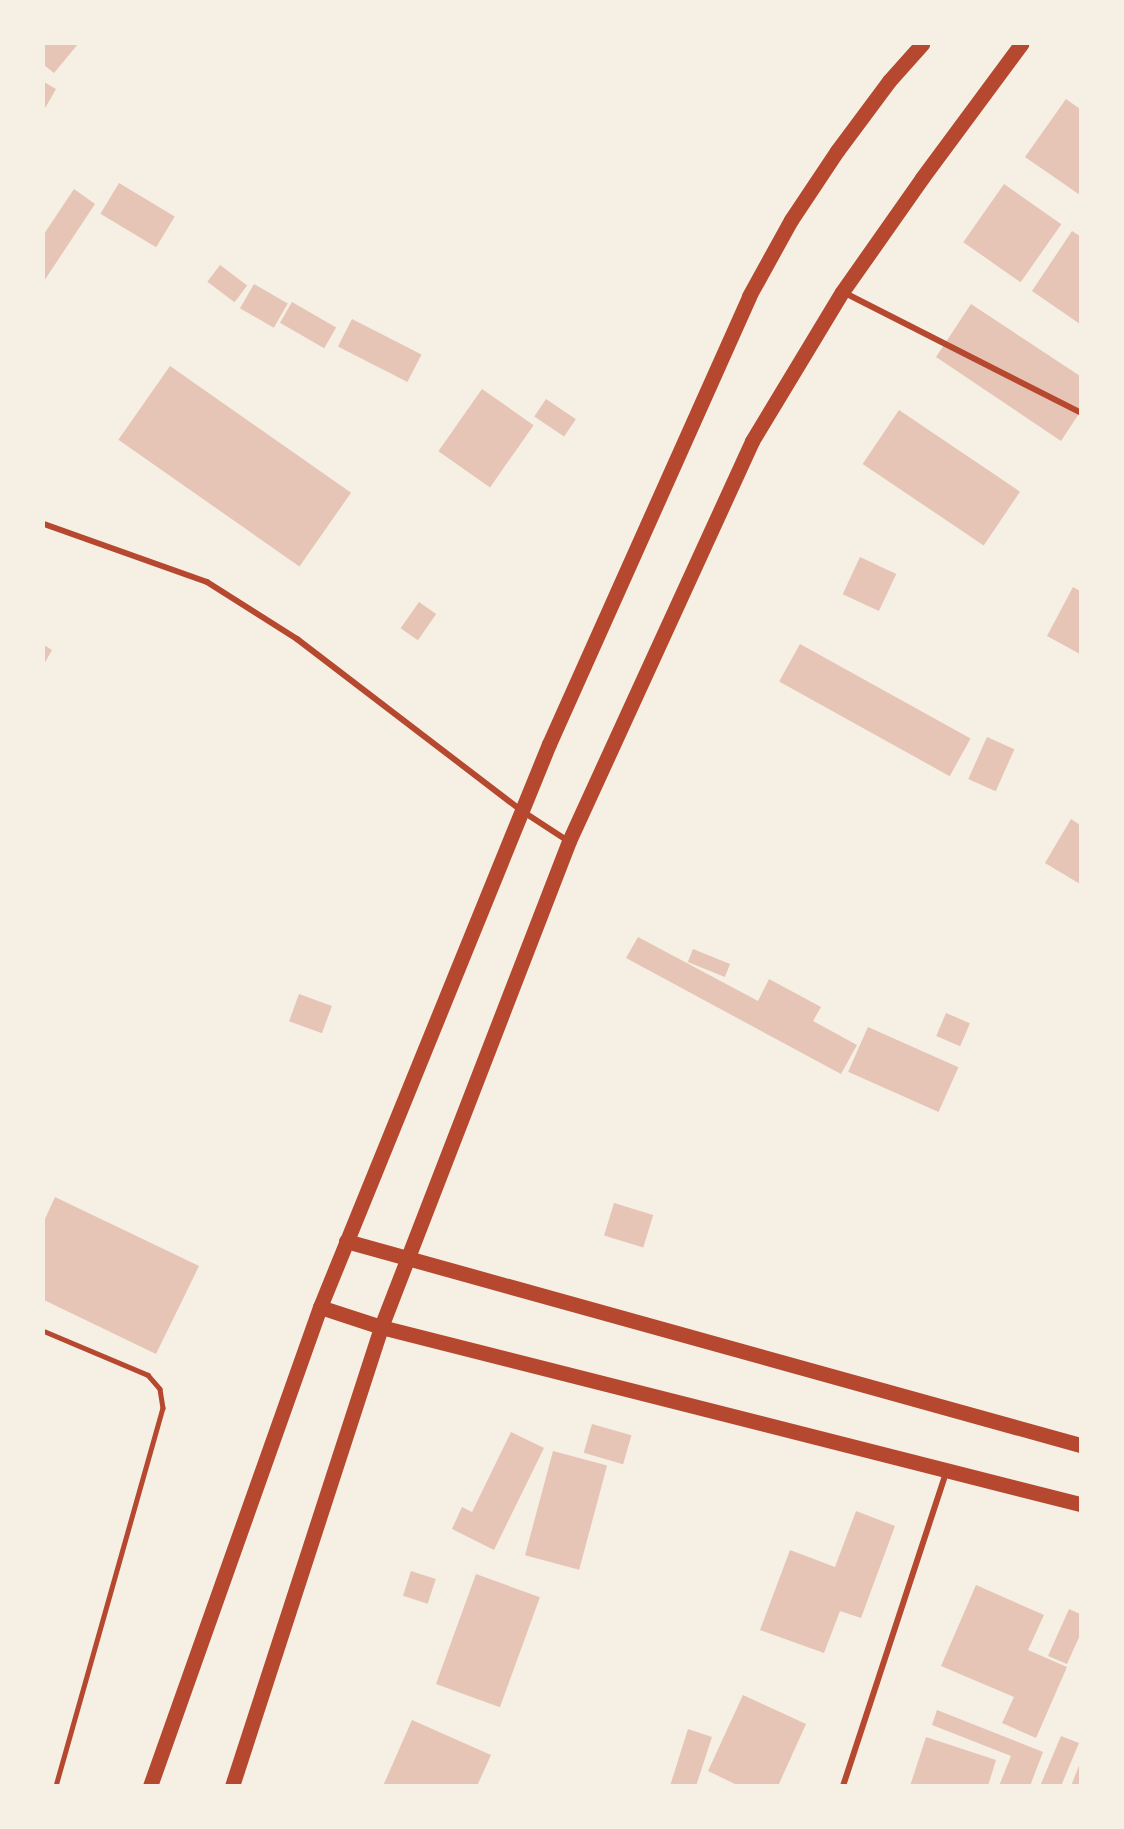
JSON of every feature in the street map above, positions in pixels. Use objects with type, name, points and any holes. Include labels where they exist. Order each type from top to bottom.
[{"type":"main road","points":[[150,1785],[320,1307],[549,744],[748,296],[791,220],[837,151],[889,81],[922,44]]},
{"type":"main road","points":[[232,1785],[381,1327],[569,841],[752,441],[842,292],[922,178],[1021,44]]},
{"type":"main road","points":[[346,1241],[1080,1445]]},
{"type":"main road","points":[[320,1307],[381,1327],[947,1468],[1080,1504]]},
{"type":"street","points":[[842,292],[1080,412]]},
{"type":"street","points":[[44,524],[207,582],[297,639],[522,811],[569,841]]},
{"type":"street","points":[[843,1785],[947,1468]]},
{"type":"lane","points":[[44,1331],[148,1375],[160,1389],[163,1408],[56,1785]]},
{"type":"building","points":[[44,44],[78,44],[54,73],[44,65]]},
{"type":"building","points":[[44,82],[56,89],[44,110]]},
{"type":"building","points":[[1066,99],[1080,109],[1080,195],[1025,157]]},
{"type":"building","points":[[119,183],[175,216],[156,247],[100,214]]},
{"type":"building","points":[[1004,184],[1061,224],[1021,282],[963,242]]},
{"type":"building","points":[[74,189],[95,204],[44,281],[44,234]]},
{"type":"building","points":[[1072,231],[1080,236],[1080,324],[1032,291]]},
{"type":"building","points":[[220,265],[247,285],[235,302],[207,282]]},
{"type":"building","points":[[254,284],[288,303],[274,328],[240,308]]},
{"type":"building","points":[[292,302],[336,328],[324,348],[280,323]]},
{"type":"building","points":[[971,304],[1080,376],[1080,412],[1061,441],[936,357]]},
{"type":"building","points":[[352,319],[421,354],[407,382],[338,347]]},
{"type":"building","points":[[170,366],[351,493],[299,566],[118,440]]},
{"type":"building","points":[[482,389],[534,425],[490,487],[438,451]]},
{"type":"building","points":[[546,399],[576,419],[564,437],[534,416]]},
{"type":"building","points":[[899,410],[1020,492],[984,546],[863,464]]},
{"type":"building","points":[[860,557],[896,574],[879,611],[843,594]]},
{"type":"building","points":[[1073,587],[1080,591],[1080,654],[1047,636]]},
{"type":"building","points":[[419,602],[436,614],[418,640],[401,628]]},
{"type":"building","points":[[800,644],[971,739],[950,776],[779,682]]},
{"type":"building","points":[[44,645],[52,650],[44,664]]},
{"type":"building","points":[[987,737],[1014,749],[996,791],[968,779]]},
{"type":"building","points":[[1071,819],[1080,825],[1080,884],[1045,863]]},
{"type":"building","points":[[638,937],[758,1001],[769,979],[821,1007],[813,1021],[857,1045],[841,1074],[626,958]]},
{"type":"building","points":[[693,949],[730,964],[725,977],[688,962]]},
{"type":"building","points":[[299,994],[332,1006],[322,1033],[289,1021]]},
{"type":"building","points":[[946,1013],[970,1023],[960,1046],[936,1036]]},
{"type":"building","points":[[868,1027],[958,1067],[939,1112],[848,1072]]},
{"type":"building","points":[[55,1197],[199,1266],[156,1354],[44,1300],[44,1221]]},
{"type":"building","points":[[614,1203],[653,1215],[643,1248],[604,1236]]},
{"type":"building","points":[[592,1424],[631,1435],[623,1464],[584,1453]]},
{"type":"building","points":[[511,1432],[544,1448],[494,1550],[452,1529],[462,1507],[472,1512]]},
{"type":"building","points":[[553,1451],[607,1465],[579,1570],[525,1555]]},
{"type":"building","points":[[856,1511],[895,1526],[861,1618],[840,1611],[824,1653],[760,1630],[790,1550],[835,1567]]},
{"type":"building","points":[[411,1571],[436,1579],[428,1604],[403,1596]]},
{"type":"building","points":[[476,1574],[540,1597],[500,1707],[436,1684]]},
{"type":"building","points":[[976,1585],[1044,1615],[1028,1650],[1067,1667],[1036,1738],[1002,1723],[1014,1697],[941,1666]]},
{"type":"building","points":[[1069,1609],[1080,1614],[1080,1635],[1067,1664],[1048,1656]]},
{"type":"building","points":[[743,1695],[806,1724],[778,1786],[739,1786],[708,1771]]},
{"type":"building","points":[[937,1710],[1043,1752],[1030,1786],[999,1786],[1011,1756],[932,1725]]},
{"type":"building","points":[[412,1720],[491,1755],[477,1786],[383,1786]]},
{"type":"building","points":[[688,1729],[712,1737],[696,1786],[670,1786]]},
{"type":"building","points":[[1061,1736],[1079,1743],[1061,1786],[1040,1786]]},
{"type":"building","points":[[926,1737],[996,1760],[988,1786],[910,1786]]},
{"type":"building","points":[[1080,1763],[1080,1786],[1071,1786]]}]
